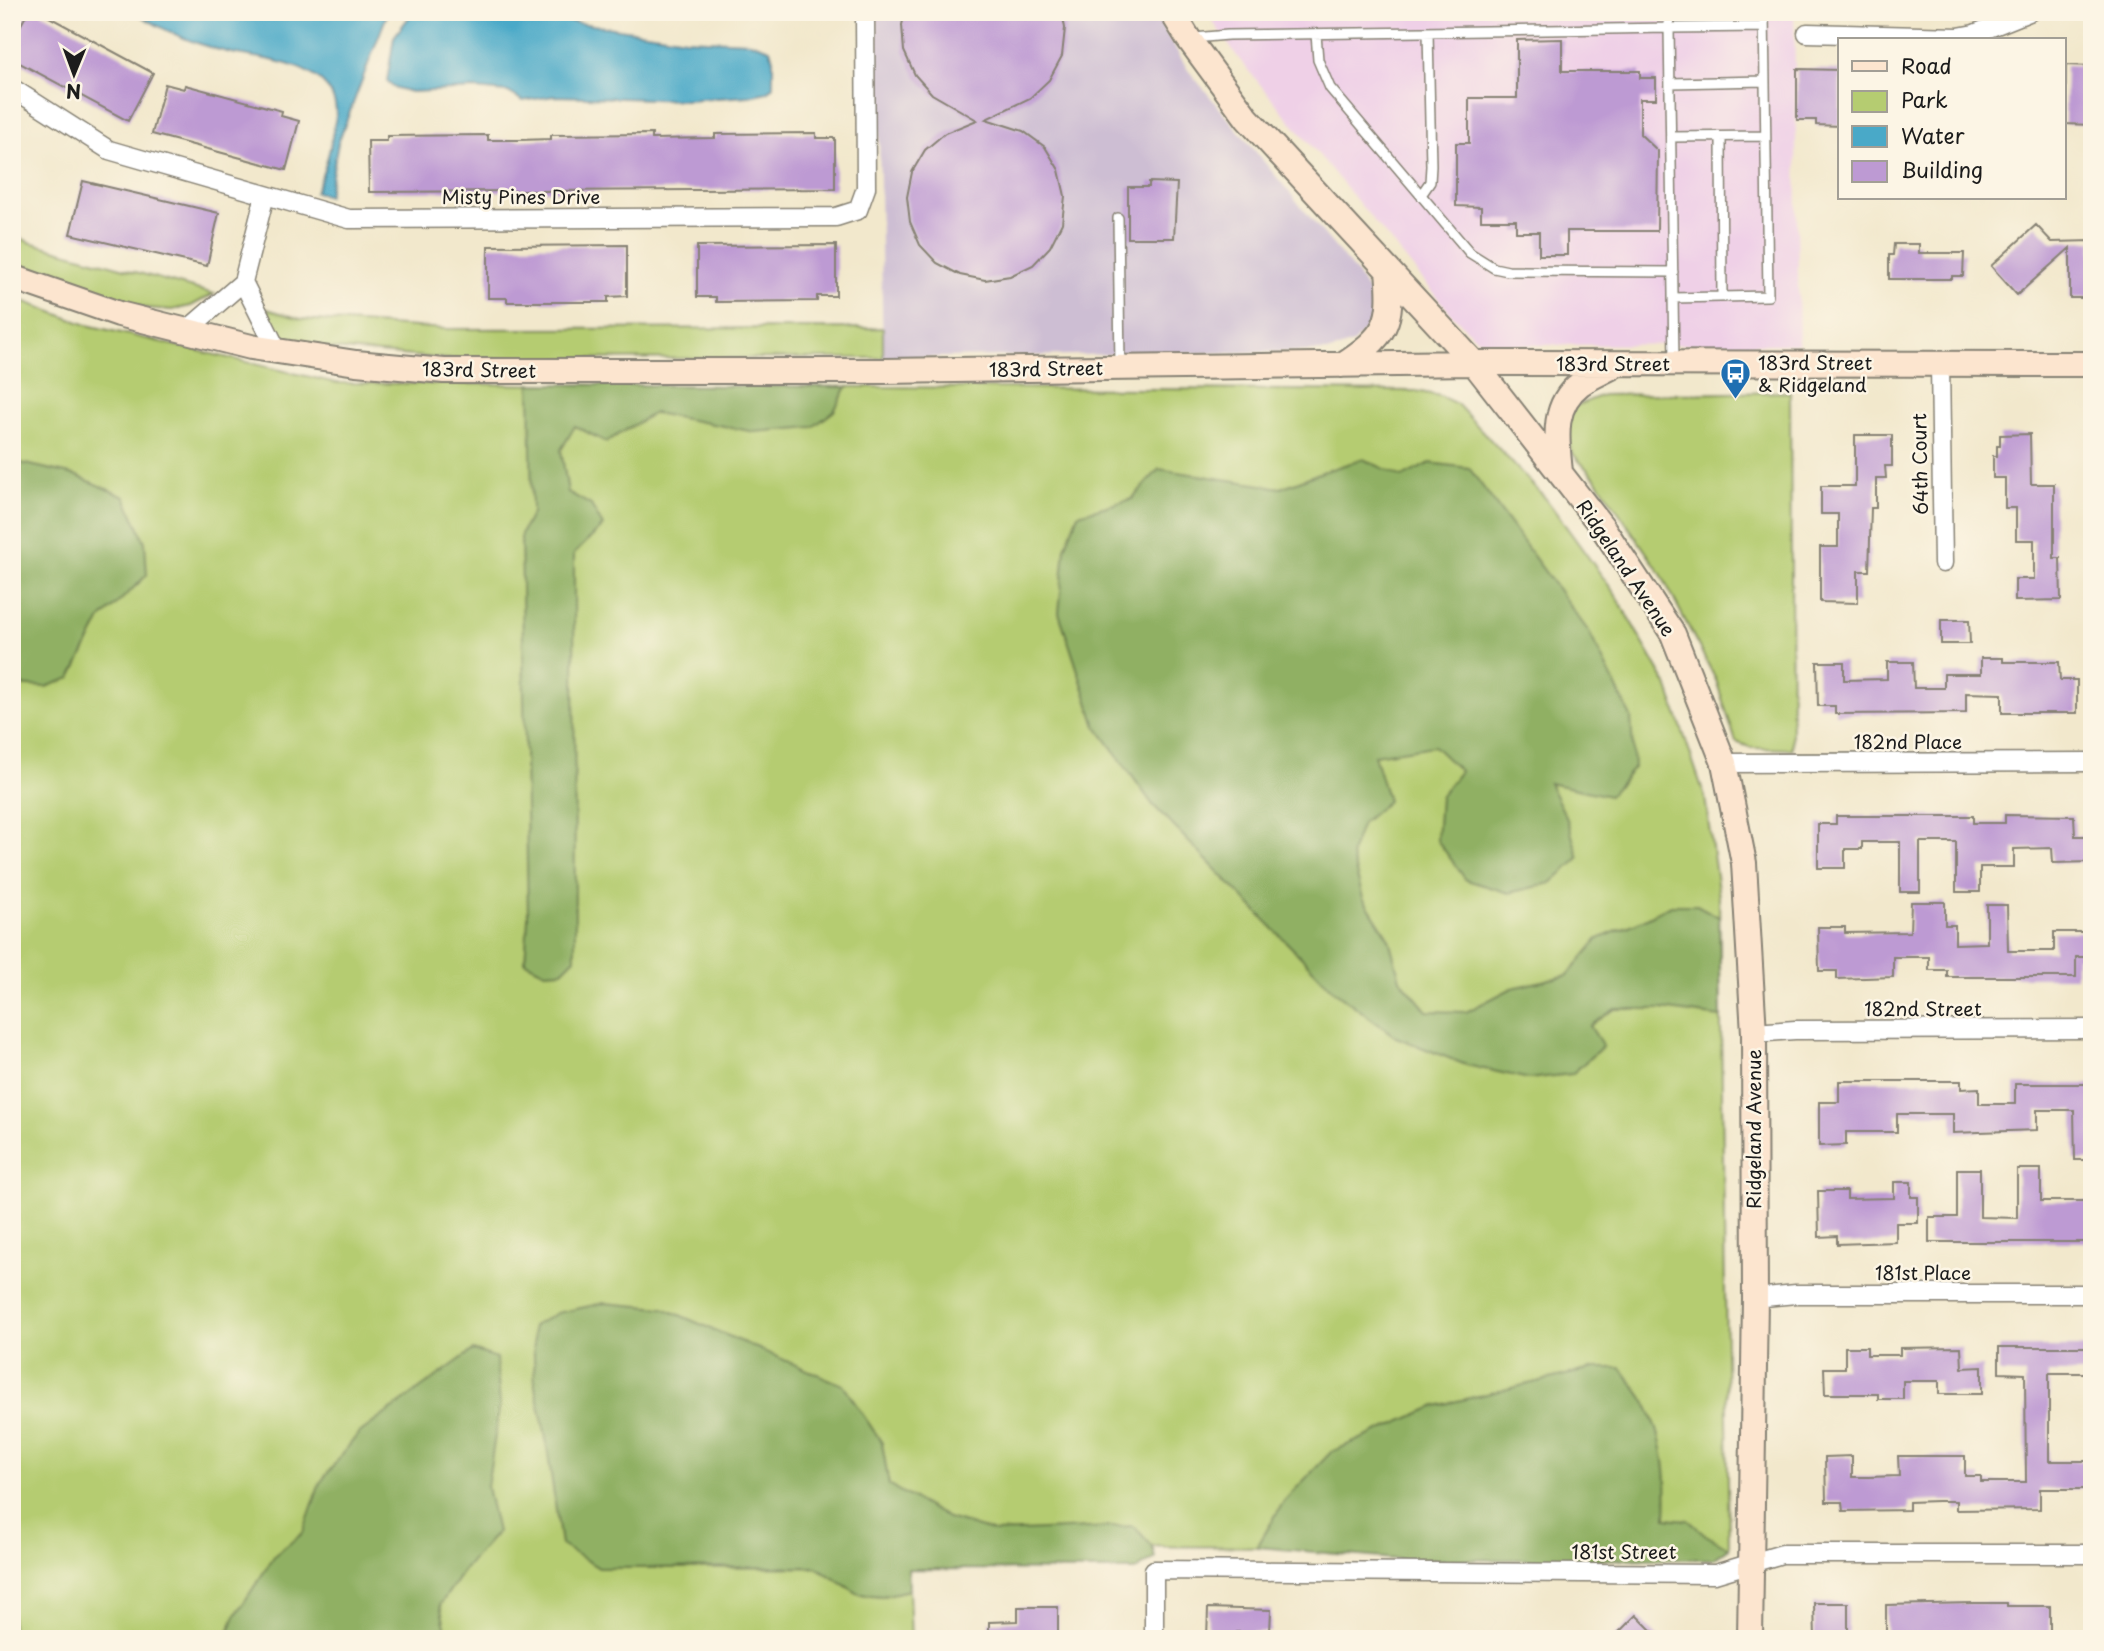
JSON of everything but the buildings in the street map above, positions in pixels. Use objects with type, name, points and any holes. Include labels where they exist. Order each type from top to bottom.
[{"type":"street","name":"Misty Pines Drive","points":[[12,88],[109,149],[349,219],[836,217],[858,209],[866,188],[865,12]]},
{"type":"street","name":"Ridgeland Avenue","points":[[1172,12],[1247,118],[1474,363],[1603,528],[1673,634],[1724,763],[1744,863],[1754,1033],[1755,1298],[1750,1639]]},
{"type":"street","points":[[1807,33],[1958,37],[1974,34],[2029,12]]},
{"type":"street","points":[[186,332],[243,282],[265,195]]},
{"type":"street","points":[[1342,365],[1366,349],[1387,324],[1391,303],[1388,270]]},
{"type":"street","name":"183rd Street","points":[[12,277],[83,302],[186,332],[278,352],[403,368],[504,372],[1474,363],[2092,364]]},
{"type":"street","points":[[243,282],[278,352]]},
{"type":"street","points":[[1560,473],[1555,431],[1564,400],[1579,384],[1618,364]]},
{"type":"street","name":"64th Court","points":[[1940,365],[1943,563]]},
{"type":"street","name":"182nd Place","points":[[1724,763],[2092,762]]},
{"type":"street","name":"182nd Street","points":[[1754,1033],[1795,1030],[2092,1029]]},
{"type":"street","name":"181st Place","points":[[1755,1298],[1796,1294],[2092,1294]]},
{"type":"street","name":"181st Street","points":[[1154,1639],[1154,1570],[1715,1574],[1782,1554],[2092,1555]]},
{"type":"lane","points":[[1669,12],[1674,364]]},
{"type":"lane","points":[[1673,298],[1768,296],[1764,12]]},
{"type":"lane","points":[[1188,38],[1764,27]]},
{"type":"lane","points":[[1421,195],[1430,182],[1431,166],[1428,32]]},
{"type":"lane","points":[[1316,34],[1318,60],[1330,88],[1469,253],[1494,268],[1508,271],[1673,272]]},
{"type":"lane","points":[[1670,83],[1765,81]]},
{"type":"lane","points":[[1671,137],[1765,136]]},
{"type":"lane","points":[[1721,137],[1722,297]]},
{"type":"lane","points":[[1118,218],[1120,368]]},
{"type":"shaded area","points":[[877,12],[1154,12],[1188,70],[1357,274],[1375,303],[1370,324],[1353,343],[1330,351],[883,358]]},
{"type":"shaded area","points":[[1206,12],[1794,12],[1799,344],[1515,345],[1478,340],[1453,316],[1239,59]]},
{"type":"green space","points":[[12,234],[29,242],[214,294],[191,306],[172,310],[145,308],[12,261]]},
{"type":"green space","points":[[12,297],[87,325],[336,383],[1416,391],[1440,396],[1457,404],[1546,499],[1615,594],[1667,685],[1705,797],[1719,897],[1729,1548],[563,1545],[599,1568],[816,1567],[859,1594],[883,1596],[909,1590],[911,1639],[12,1639]]},
{"type":"green space","points":[[267,309],[301,319],[445,329],[883,328],[883,358],[447,359],[312,347],[282,338]]},
{"type":"green space","points":[[530,384],[847,387],[834,411],[813,427],[755,432],[654,413],[606,442],[575,426],[561,450],[568,492],[591,505],[603,526],[574,554],[575,958],[562,971],[545,972],[525,962],[528,918],[521,534],[532,513]]},
{"type":"green space","points":[[1790,392],[1792,749],[1752,748],[1736,742],[1716,680],[1661,574],[1596,479],[1571,452],[1566,427],[1575,406],[1603,395]]},
{"type":"green space","points":[[1363,459],[1402,477],[1430,463],[1469,468],[1589,632],[1631,717],[1634,768],[1609,796],[1549,783],[1567,819],[1579,858],[1551,883],[1509,893],[1466,880],[1437,840],[1440,797],[1460,771],[1434,746],[1374,755],[1388,801],[1362,823],[1351,854],[1363,898],[1389,939],[1400,979],[1427,1011],[1466,1012],[1512,988],[1568,975],[1598,939],[1671,905],[1697,905],[1719,917],[1721,1017],[1661,1009],[1615,1009],[1590,1026],[1603,1046],[1572,1074],[1529,1079],[1466,1065],[1396,1037],[1334,991],[1153,805],[1096,726],[1059,613],[1065,548],[1078,514],[1132,499],[1159,469],[1281,488]]},
{"type":"green space","points":[[12,461],[75,475],[125,497],[145,542],[147,575],[101,619],[71,678],[46,687],[12,685]]},
{"type":"green space","points":[[604,1303],[663,1308],[843,1385],[882,1443],[889,1485],[948,1518],[995,1532],[1134,1526],[1152,1546],[1155,1558],[1136,1570],[908,1569],[909,1590],[883,1596],[859,1594],[816,1567],[599,1568],[561,1545],[545,1432],[535,1387],[533,1326],[557,1313]]},
{"type":"green space","points":[[473,1350],[496,1358],[500,1404],[487,1487],[497,1532],[466,1567],[440,1605],[448,1639],[226,1639],[235,1616],[275,1555],[303,1533],[320,1483],[358,1434]]},
{"type":"green space","points":[[1595,1368],[1621,1368],[1643,1398],[1662,1448],[1666,1476],[1666,1518],[1688,1520],[1706,1535],[1729,1548],[1714,1559],[1404,1560],[1257,1547],[1284,1501],[1331,1452],[1436,1406]]},
{"type":"water","points":[[134,12],[388,12],[338,143],[328,196],[315,192],[327,162],[336,115],[331,94],[322,82],[293,66],[227,52],[190,40]]},
{"type":"water","points":[[413,12],[526,12],[546,18],[686,39],[750,42],[770,49],[773,60],[773,86],[767,92],[749,96],[686,100],[554,96],[523,101],[508,92],[474,89],[411,92],[393,87],[387,81],[394,37]]},
{"type":"place","name":"183rd Street & Ridgeland","points":[[1735,401]]}]
